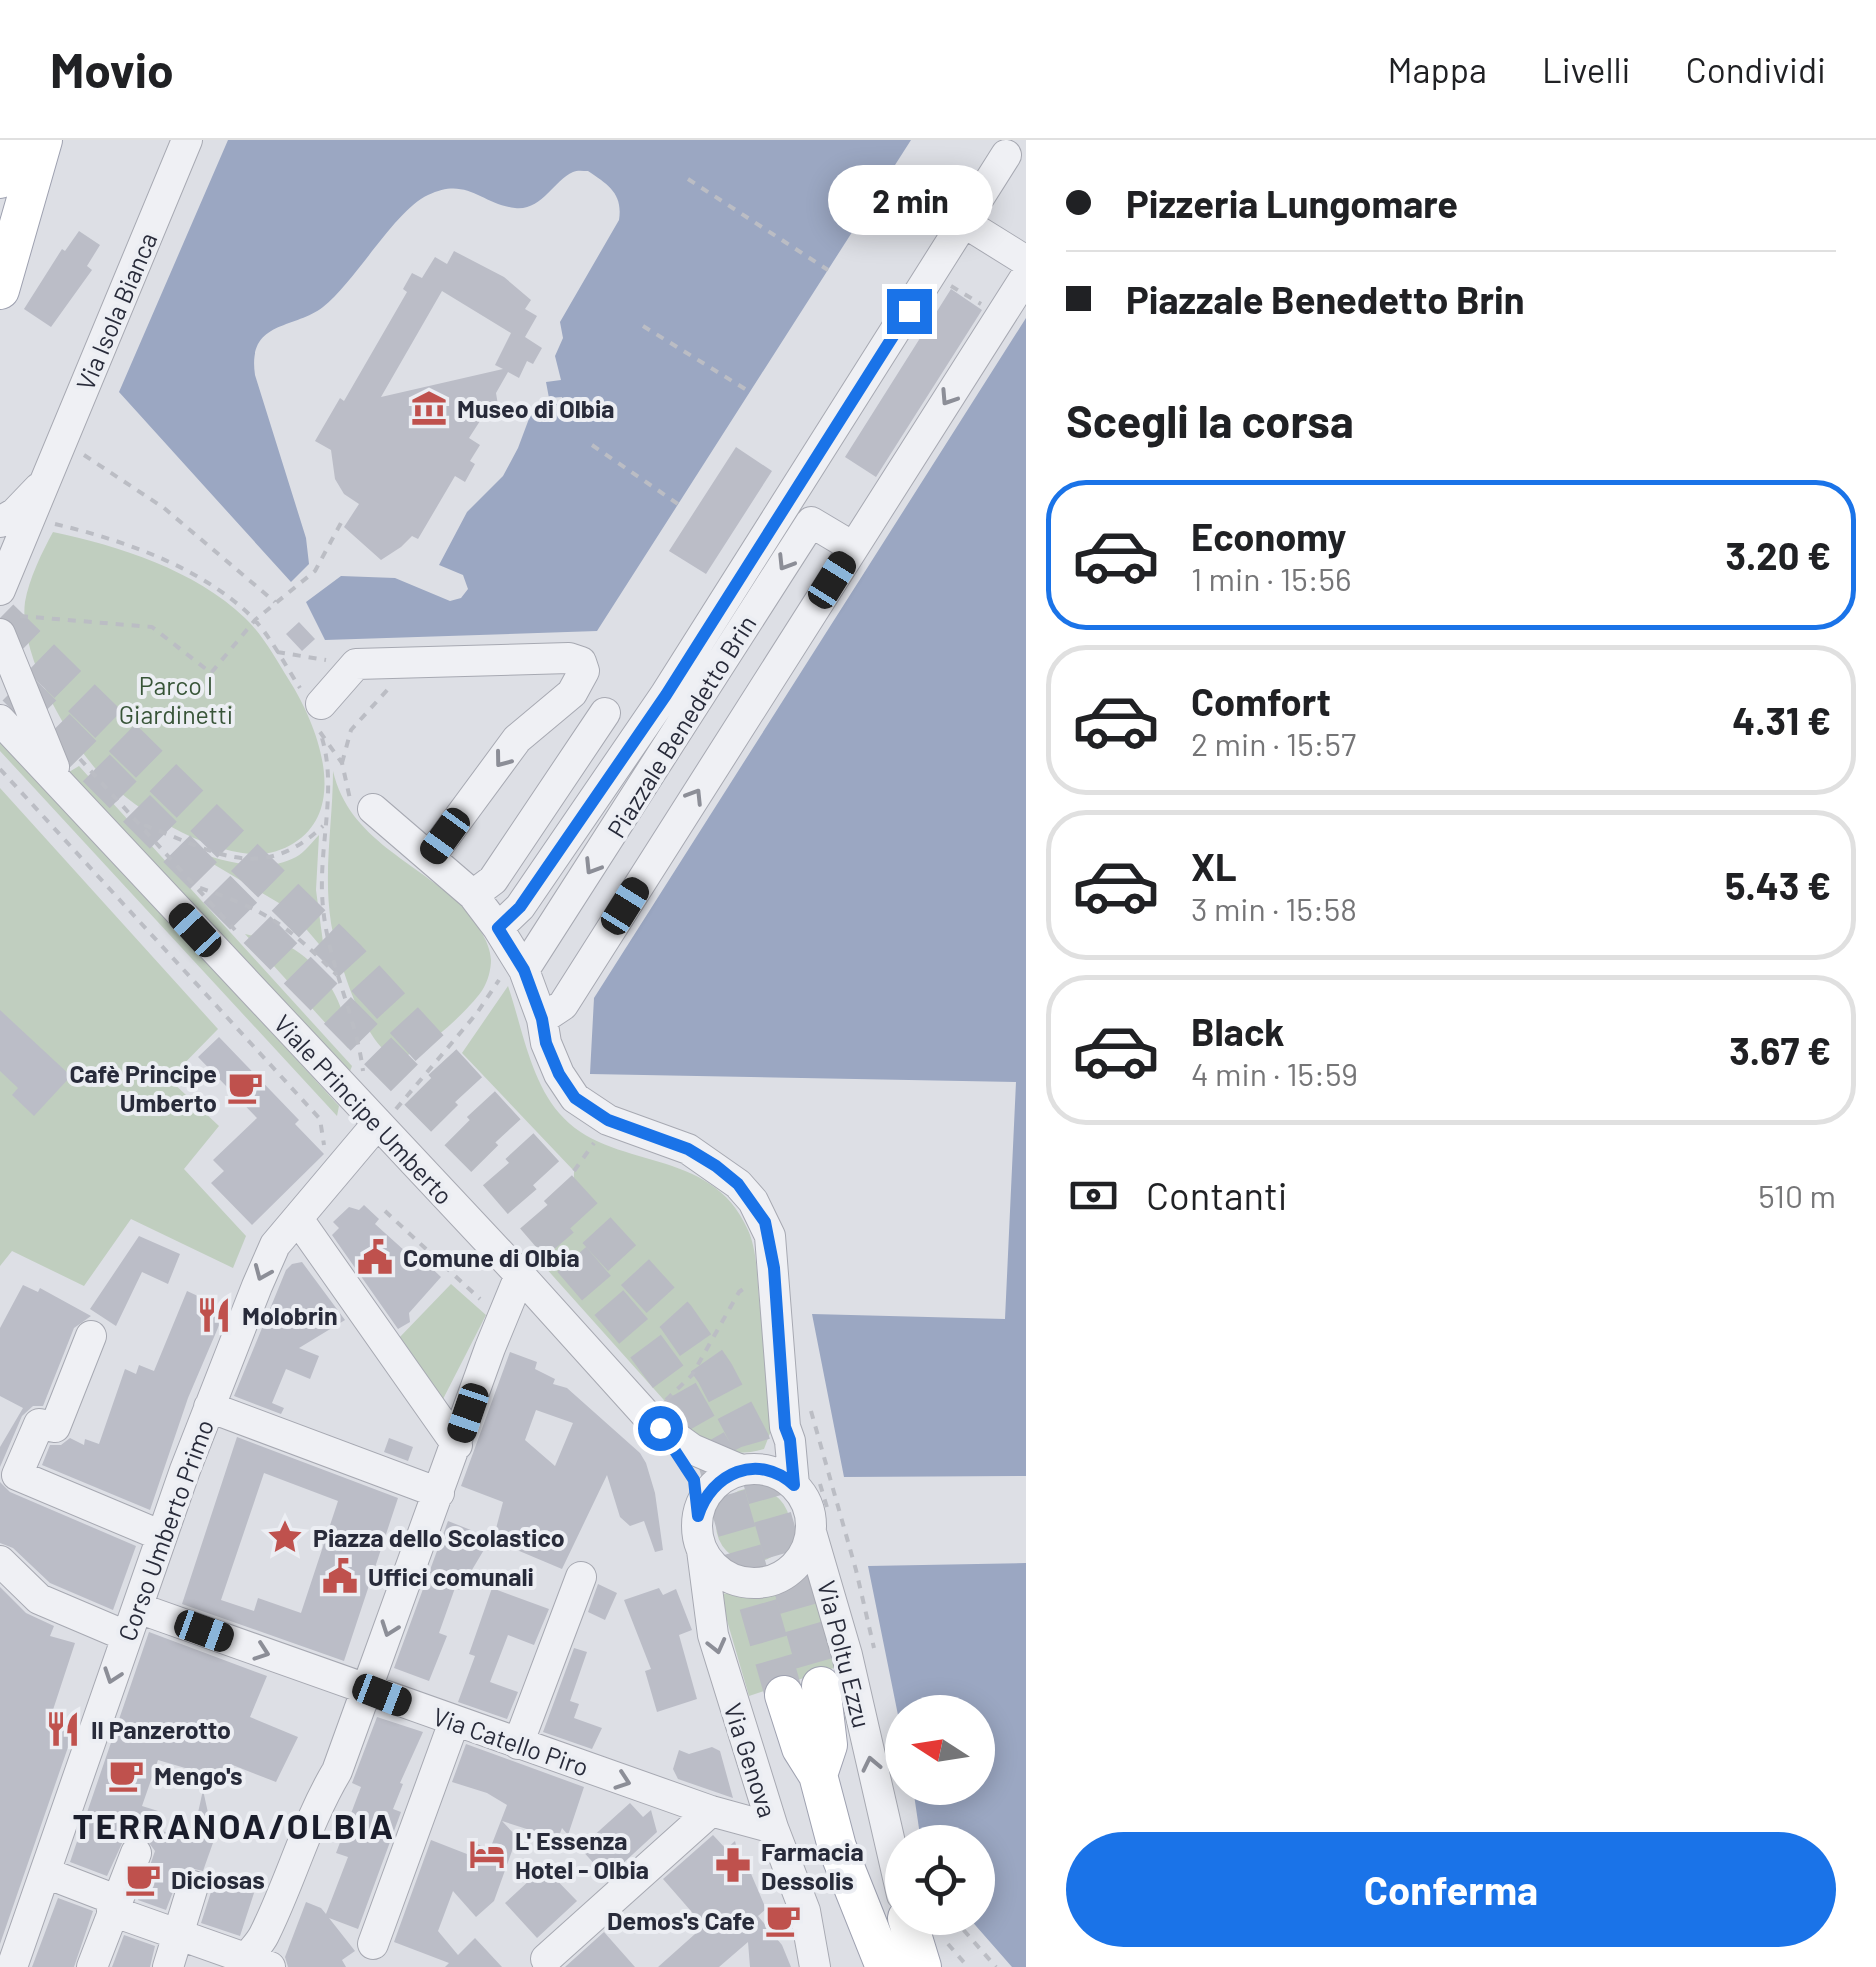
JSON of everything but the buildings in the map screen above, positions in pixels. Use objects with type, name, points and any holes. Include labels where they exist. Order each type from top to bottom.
[{"type":"main road","points":[[0,179],[11,140]]},
{"type":"main road","points":[[0,290],[43,140]]},
{"type":"main road","points":[[818,1774],[828,1745],[820,1686]]},
{"type":"main road","points":[[784,1695],[801,1748],[818,1774],[837,1847],[885,1967]]},
{"type":"main road","points":[[921,1935],[936,1959]]},
{"type":"street","name":"Via Isola Bianca","points":[[8,598],[45,483],[187,140]]},
{"type":"street","name":"Piazzale Benedetto Brin","points":[[498,928],[520,907],[630,746],[1006,154]]},
{"type":"street","points":[[964,223],[1026,261]]},
{"type":"street","name":"Piazzale Benedetto Brin","points":[[542,1019],[563,1004],[1026,276]]},
{"type":"street","name":"Via Isola Bianca","points":[[0,522],[45,483]]},
{"type":"street","name":"Piazzale Benedetto Brin","points":[[519,963],[810,522],[853,547]]},
{"type":"street","name":"Viale Principe Umberto","points":[[12,626],[44,745],[66,792]]},
{"type":"street","points":[[312,704],[356,664],[569,658],[581,662],[584,671],[572,693],[517,740],[430,857]]},
{"type":"street","points":[[572,693],[604,713],[614,712],[623,717],[629,728],[630,746]]},
{"type":"street","points":[[473,896],[493,880],[604,713]]},
{"type":"street","name":"Viale Principe Umberto","points":[[0,720],[382,1114],[514,1287],[692,1449],[753,1470]]},
{"type":"street","points":[[372,809],[473,896],[498,928],[519,963],[542,1019],[546,1043],[575,1098],[608,1120],[688,1149],[738,1184],[765,1222],[770,1236],[785,1427],[794,1485]]},
{"type":"street","name":"Corso Umberto Primo","points":[[12,1967],[209,1406],[275,1245],[382,1114]]},
{"type":"street","points":[[298,1218],[456,1445]]},
{"type":"street","points":[[46,1873],[178,1936],[253,1964],[317,1804],[337,1771],[514,1287]]},
{"type":"street","points":[[91,1336],[54,1427],[39,1424],[17,1476],[162,1536]]},
{"type":"street","points":[[209,1406],[438,1493]]},
{"type":"street","name":"Viale Principe Umberto","points":[[660,1417],[694,1480],[698,1516]]},
{"type":"street","points":[[753,1470],[778,1474],[794,1485],[807,1504],[811,1532],[806,1550],[781,1576],[762,1582],[742,1582],[713,1566],[702,1550],[698,1516],[702,1501],[714,1485],[753,1470],[777,1452],[785,1427]]},
{"type":"street","name":"Via Poltu Ezzu","points":[[811,1532],[847,1655],[886,1825]]},
{"type":"street","name":"Via Genova","points":[[702,1550],[714,1635],[773,1828],[805,1911],[815,1967]]},
{"type":"street","points":[[0,1561],[39,1599],[126,1636]]},
{"type":"street","points":[[518,1744],[581,1578]]},
{"type":"street","name":"Via Catello Piro","points":[[138,1608],[454,1722],[711,1811],[773,1828]]},
{"type":"street","points":[[373,1944],[454,1722]]},
{"type":"street","points":[[546,1959],[711,1811]]},
{"type":"street","points":[[92,1967],[136,1853]]},
{"type":"street","points":[[168,1967],[194,1886]]},
{"type":"path","points":[[688,179],[828,270]]},
{"type":"path","points":[[643,326],[750,392]]},
{"type":"path","points":[[592,445],[678,504]]},
{"type":"path","points":[[76,450],[164,508],[276,603]]},
{"type":"path","points":[[8,598],[12,626],[152,628],[212,673],[255,620],[315,571],[342,521]]},
{"type":"path","points":[[46,522],[105,537],[206,582],[255,620],[312,704],[330,778],[323,826],[323,910],[336,975],[360,1044],[364,1072],[351,1058]]},
{"type":"path","points":[[278,652],[356,664]]},
{"type":"path","points":[[79,758],[240,935]]},
{"type":"path","points":[[0,770],[320,1119],[324,1144]]},
{"type":"path","points":[[139,823],[217,852],[260,859],[296,850],[323,826]]},
{"type":"path","points":[[196,887],[245,903],[280,922],[336,975]]},
{"type":"path","points":[[382,1114],[395,1111],[519,963]]},
{"type":"path","points":[[574,1172],[590,1146],[603,1134],[608,1120]]},
{"type":"path","points":[[384,1210],[489,1307],[514,1287]]},
{"type":"path","points":[[660,1417],[692,1375],[740,1292],[748,1285],[774,1283]]},
{"type":"path","points":[[809,1402],[878,1664]]},
{"type":"path","points":[[968,1935],[996,1967]]},
{"type":"path","points":[[936,1959],[968,1967]]},
{"type":"green space","name":"Parco I Giardinetti","points":[[53,532],[130,553],[180,573],[225,601],[258,632],[300,698],[323,765],[321,809],[311,828],[294,843],[256,854],[212,845],[135,804],[90,762],[49,696],[29,646],[25,623],[30,584]]},
{"type":"green space","points":[[0,735],[339,1106],[337,1116],[0,751]]},
{"type":"green space","points":[[79,766],[352,1066],[347,1079],[69,772]]},
{"type":"green space","points":[[333,771],[353,815],[386,848],[463,907],[490,953],[489,975],[477,997],[442,1032],[404,1056],[395,1057],[384,1050],[362,1018],[334,937],[328,884]]},
{"type":"green space","points":[[0,788],[218,1029],[169,1079],[219,1126],[184,1169],[246,1236],[233,1268],[131,1219],[84,1286],[12,1251],[0,1266]]},
{"type":"green space","points":[[319,835],[316,890],[324,950],[289,909],[188,849],[242,864],[270,865],[296,857]]},
{"type":"green space","points":[[245,934],[284,944],[322,974],[344,1017],[348,1048]]},
{"type":"green space","points":[[508,986],[534,1069],[559,1113],[580,1132],[605,1144],[685,1171],[710,1184],[731,1203],[748,1230],[756,1263],[771,1412],[772,1428],[764,1449],[727,1452],[671,1430],[680,1418],[544,1266],[568,1208],[574,1171],[462,1053]]},
{"type":"green space","points":[[451,1284],[486,1315],[441,1403],[398,1339]]},
{"type":"green space","points":[[753,1488],[779,1499],[790,1525],[779,1551],[753,1562],[727,1551],[716,1525],[727,1499]]},
{"type":"green space","points":[[808,1573],[834,1668],[749,1696],[719,1593],[766,1593]]},
{"type":"water","points":[[228,140],[911,140],[597,631],[325,640],[306,602],[341,576],[395,578],[450,601],[461,598],[468,589],[463,575],[439,565],[467,512],[503,476],[533,408],[564,403],[562,397],[549,398],[546,382],[561,380],[555,356],[563,338],[560,322],[619,220],[619,203],[608,186],[588,171],[573,172],[540,200],[524,208],[503,206],[453,188],[428,195],[402,215],[323,307],[265,335],[254,357],[255,375],[306,538],[309,564],[291,582],[119,392]]},
{"type":"water","points":[[1026,318],[1026,1476],[844,1477],[812,1314],[1005,1319],[1016,1082],[590,1074],[594,998]]},
{"type":"water","points":[[1026,1563],[1026,1967],[1012,1967],[984,1935],[995,1935],[995,1825],[918,1825],[916,1805],[995,1805],[995,1695],[894,1695],[868,1566]]},
{"type":"tunnel","points":[[0,618],[347,958],[676,1317],[715,1373],[751,1442],[821,1686]]},
{"type":"tunnel","points":[[16,687],[488,1162],[641,1340],[678,1390],[715,1455],[784,1695]]},
{"type":"place","name":"Museo di Olbia","points":[[429,408]]},
{"type":"place","name":"Cafè Principe Umberto","points":[[245,1087]]},
{"type":"place","name":"Comune di Olbia","points":[[375,1257]]},
{"type":"place","name":"Molobrin","points":[[214,1315]]},
{"type":"place","name":"Piazza dello Scolastico","points":[[285,1537]]},
{"type":"place","name":"Uffici comunali","points":[[340,1576]]},
{"type":"place","name":"Il Panzerotto","points":[[63,1729]]},
{"type":"place","name":"Mengo's","points":[[126,1775]]},
{"type":"place","name":"L' Essenza Hotel - Olbia","points":[[487,1854]]},
{"type":"place","name":"Farmacia Dessolis","points":[[733,1865]]},
{"type":"place","name":"Diciosas","points":[[143,1879]]},
{"type":"place","name":"Demos's Cafe","points":[[783,1920]]},
{"type":"district","name":"TERRANOA/OLBIA","points":[[234,1825]]},
{"type":"route","points":[[660,1428],[694,1480],[698,1516],[702,1501],[714,1485],[741,1470],[765,1470],[794,1485],[785,1427],[770,1236],[753,1201],[716,1166],[688,1149],[608,1120],[575,1098],[546,1043],[542,1019],[524,970],[498,928],[520,907],[666,695],[909,311]]}]
